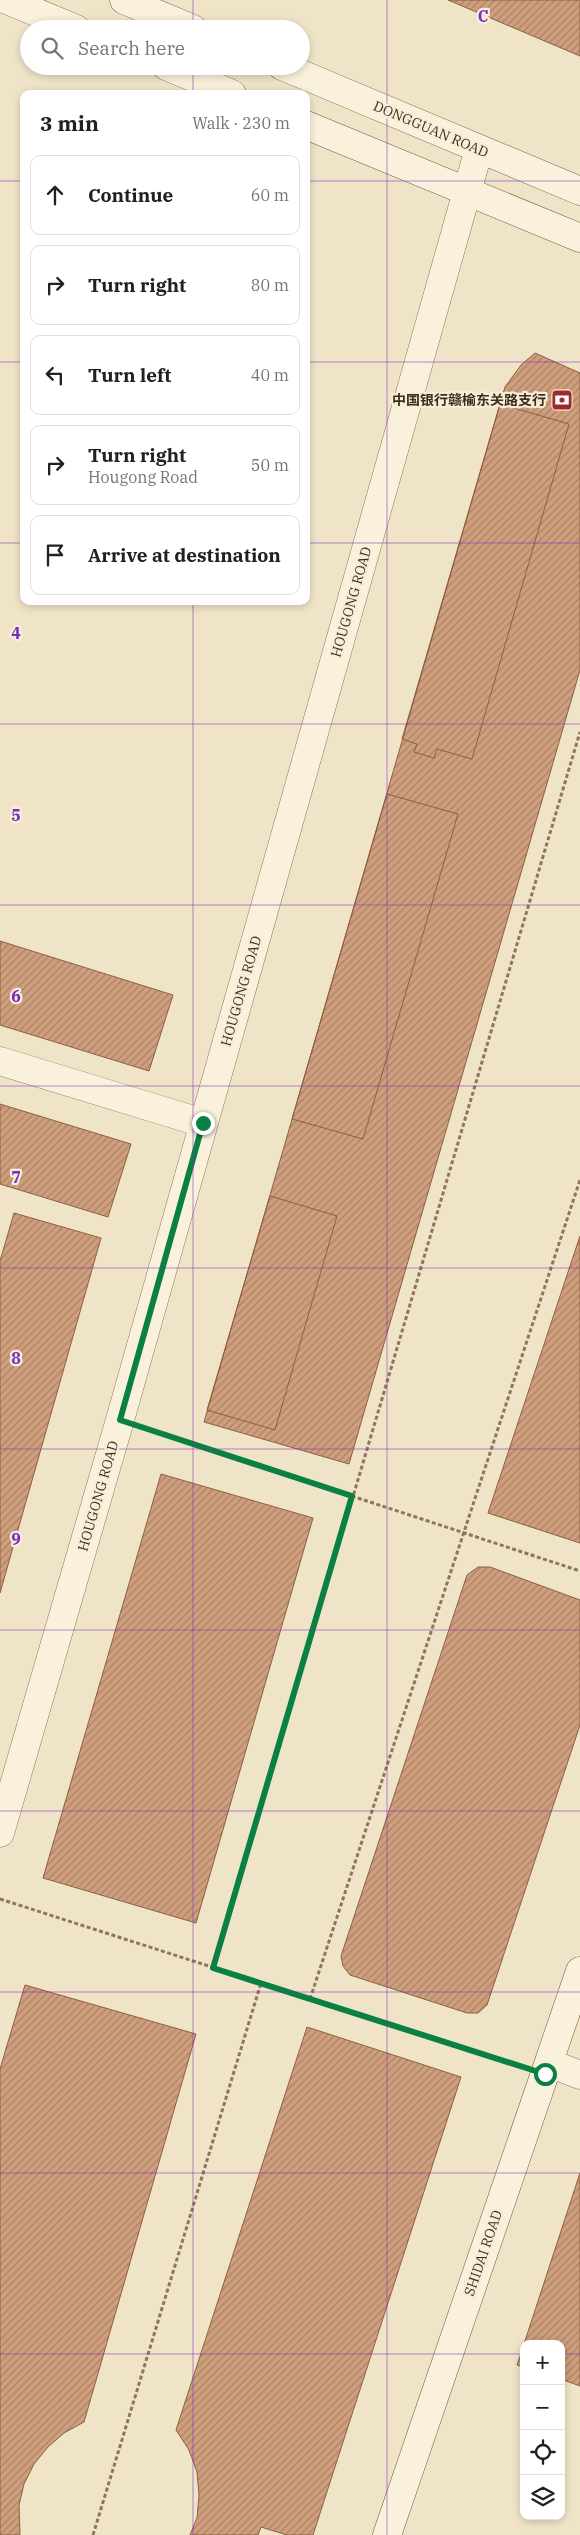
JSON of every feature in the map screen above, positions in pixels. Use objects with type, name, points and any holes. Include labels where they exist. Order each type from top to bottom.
[{"type":"street","points":[[6,0],[54,20]]},
{"type":"street","points":[[124,0],[172,20]]},
{"type":"street","points":[[187,75],[223,90]]},
{"type":"street","name":"DONGGUAN ROAD","points":[[303,75],[580,191]]},
{"type":"street","points":[[310,127],[580,238]]},
{"type":"street","name":"HOUGONG ROAD","points":[[0,1833],[120,1420],[479,149]]},
{"type":"street","points":[[0,1061],[203,1123]]},
{"type":"street","name":"SHIDAI ROAD","points":[[387,2535],[580,1972]]},
{"type":"street","points":[[547,2069],[580,2075]]},
{"type":"path","points":[[213,1968],[580,732]]},
{"type":"path","points":[[310,1998],[580,1180]]},
{"type":"path","points":[[120,1420],[580,1571]]},
{"type":"path","points":[[0,1899],[213,1968],[547,2069]]},
{"type":"path","points":[[93,2535],[261,1982]]},
{"type":"building","points":[[448,0],[580,0],[580,56]]},
{"type":"building","points":[[535,353],[580,373],[580,670],[349,1464],[204,1422],[505,387],[521,365]]},
{"type":"building","points":[[500,404],[569,424],[472,759],[437,749],[434,758],[414,752],[417,744],[402,739]]},
{"type":"building","points":[[387,794],[458,814],[363,1139],[292,1119]]},
{"type":"building","points":[[0,941],[173,995],[149,1071],[0,1025]]},
{"type":"building","points":[[0,1104],[131,1144],[108,1217],[0,1184]]},
{"type":"building","points":[[270,1196],[337,1216],[275,1430],[207,1410]]},
{"type":"building","points":[[14,1213],[101,1238],[0,1593],[0,1261]]},
{"type":"building","points":[[580,1236],[580,1543],[488,1513]]},
{"type":"building","points":[[161,1474],[313,1518],[196,1923],[43,1878]]},
{"type":"building","points":[[478,1567],[490,1567],[580,1600],[580,1725],[487,2005],[478,2013],[467,2013],[350,1975],[343,1966],[341,1956],[467,1575]]},
{"type":"building","points":[[25,1985],[196,2034],[84,2422],[64,2433],[48,2447],[34,2464],[24,2484],[19,2505],[20,2535],[0,2535],[0,2069]]},
{"type":"building","points":[[307,2027],[461,2077],[313,2535],[287,2535],[261,2527],[258,2535],[190,2535],[197,2518],[199,2495],[197,2472],[189,2450],[176,2430]]},
{"type":"building","points":[[580,2173],[580,2386],[565,2380],[565,2340],[525,2340]]},
{"type":"place","name":"中国银行赣榆东关路支行","points":[[562,400]]},
{"type":"route","points":[[203,1123],[120,1420],[352,1496],[213,1968],[545,2074]]}]
